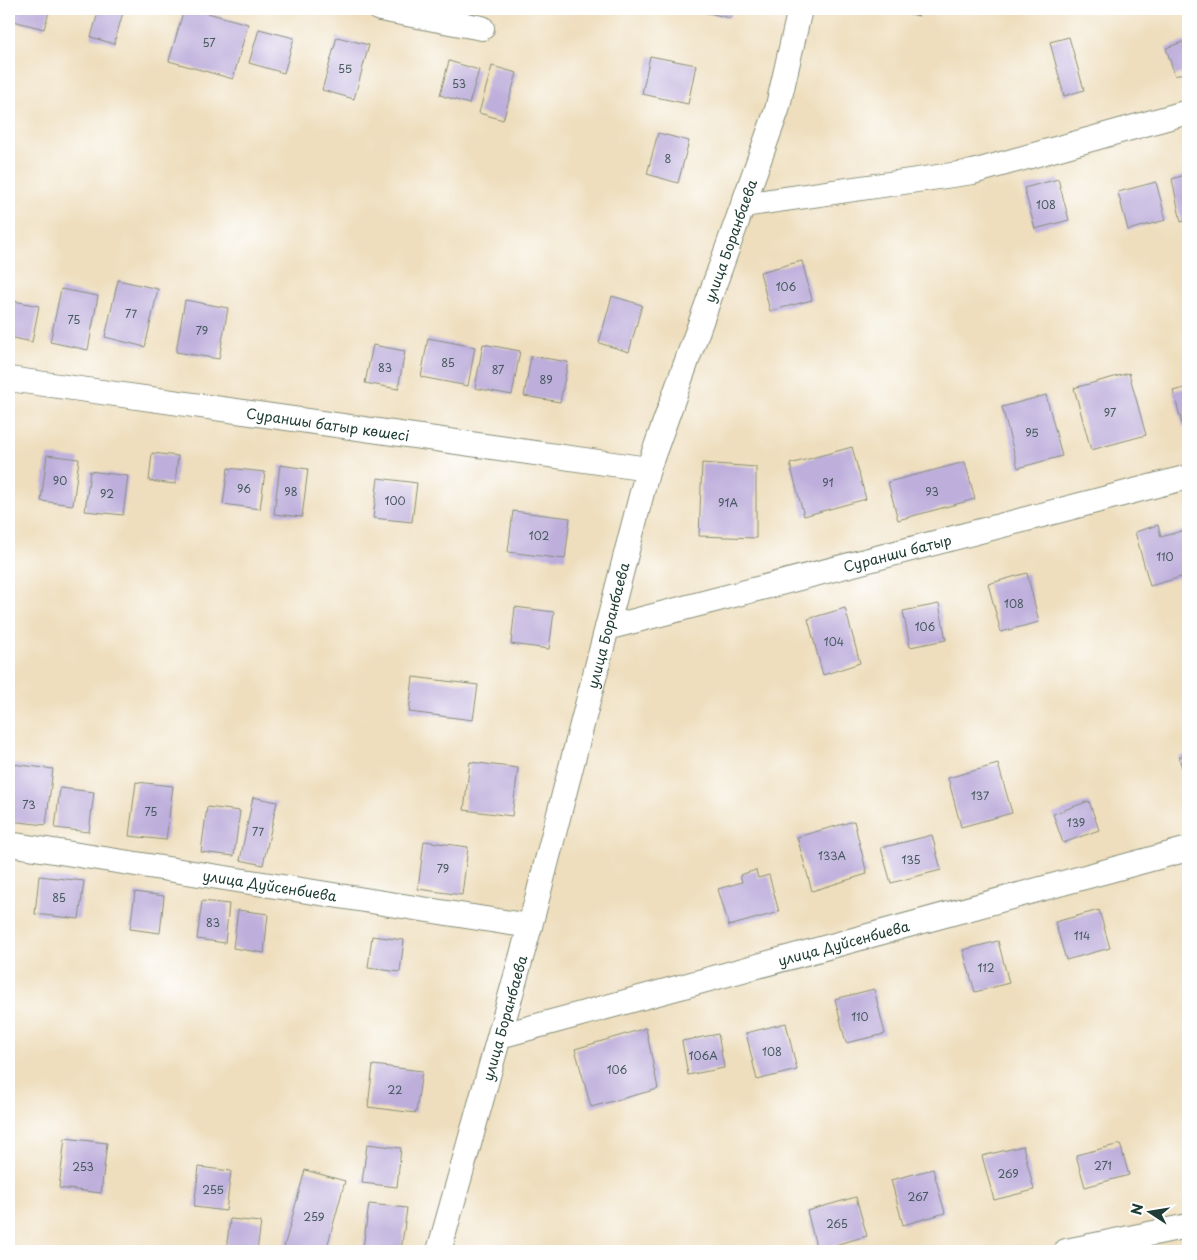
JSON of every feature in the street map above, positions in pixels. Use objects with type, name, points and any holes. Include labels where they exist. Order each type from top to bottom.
[{"type":"street","points":[[380,9],[482,28]]},
{"type":"street","name":"улица Боранбаева","points":[[439,1251],[530,926],[648,469],[777,110],[800,9]]},
{"type":"street","points":[[743,205],[973,172],[1188,112]]},
{"type":"street","name":"Сураншы батыр көшесі","points":[[9,379],[648,469]]},
{"type":"street","name":"Суранши батыр","points":[[607,628],[1188,477]]},
{"type":"street","name":"улица Дуйсенбиева","points":[[9,844],[530,926]]},
{"type":"street","name":"улица Дуйсенбиева","points":[[500,1036],[1188,849]]},
{"type":"street","points":[[1066,1251],[1188,1226]]},
{"type":"building","points":[[12,9],[50,9],[44,29],[9,20]]},
{"type":"building","points":[[99,9],[124,9],[114,44],[91,37]]},
{"type":"building","points":[[184,9],[193,9],[248,24],[233,79],[169,61]]},
{"type":"building","points":[[691,9],[732,9],[730,18]]},
{"type":"building","points":[[890,9],[920,9],[919,16]]},
{"type":"building","points":[[259,29],[294,38],[284,73],[249,63]]},
{"type":"building","points":[[337,37],[369,45],[354,99],[322,90]]},
{"type":"building","points":[[1069,37],[1084,90],[1064,96],[1050,42]]},
{"type":"building","points":[[1188,40],[1188,71],[1175,76],[1166,48]]},
{"type":"building","points":[[650,56],[696,65],[688,104],[642,94]]},
{"type":"building","points":[[449,61],[479,70],[469,104],[440,95]]},
{"type":"building","points":[[492,66],[517,73],[503,120],[479,113]]},
{"type":"building","points":[[658,133],[689,141],[678,183],[647,174]]},
{"type":"building","points":[[1188,174],[1188,220],[1181,222],[1172,179]]},
{"type":"building","points":[[1058,179],[1069,220],[1035,229],[1024,188]]},
{"type":"building","points":[[1156,182],[1166,220],[1128,230],[1118,192]]},
{"type":"building","points":[[802,261],[812,300],[770,311],[760,272]]},
{"type":"building","points":[[118,280],[158,289],[145,347],[105,337]]},
{"type":"building","points":[[61,289],[98,296],[88,350],[50,342]]},
{"type":"building","points":[[612,296],[642,305],[629,352],[599,343]]},
{"type":"building","points":[[9,300],[39,306],[32,342],[9,337]]},
{"type":"building","points":[[185,300],[228,308],[219,359],[176,352]]},
{"type":"building","points":[[428,338],[475,347],[468,386],[421,377]]},
{"type":"building","points":[[483,344],[520,351],[512,395],[475,388]]},
{"type":"building","points":[[373,345],[405,351],[398,389],[365,383]]},
{"type":"building","points":[[531,356],[568,362],[560,402],[524,396]]},
{"type":"building","points":[[1129,373],[1146,435],[1091,450],[1074,388]]},
{"type":"building","points":[[1188,387],[1188,426],[1183,427],[1173,391]]},
{"type":"building","points":[[1046,395],[1062,456],[1018,468],[1002,407]]},
{"type":"building","points":[[852,447],[866,499],[804,516],[790,464]]},
{"type":"building","points":[[152,453],[178,456],[175,484],[149,481]]},
{"type":"building","points":[[47,455],[79,459],[73,505],[41,501]]},
{"type":"building","points":[[965,462],[975,499],[898,520],[888,482]]},
{"type":"building","points":[[702,463],[756,467],[756,538],[699,536]]},
{"type":"building","points":[[280,465],[308,469],[302,517],[274,514]]},
{"type":"building","points":[[228,468],[265,472],[260,509],[223,504]]},
{"type":"building","points":[[90,471],[128,476],[123,515],[85,511]]},
{"type":"building","points":[[378,478],[417,483],[412,522],[373,518]]},
{"type":"building","points":[[513,511],[570,518],[565,559],[508,552]]},
{"type":"building","points":[[1158,525],[1161,537],[1188,529],[1188,575],[1150,586],[1135,532]]},
{"type":"building","points":[[1027,573],[1039,622],[1001,632],[988,584]]},
{"type":"building","points":[[939,604],[946,640],[910,647],[903,611]]},
{"type":"building","points":[[515,607],[554,612],[549,649],[511,644]]},
{"type":"building","points":[[845,608],[860,663],[823,675],[808,619]]},
{"type":"building","points":[[413,677],[478,685],[473,720],[409,712]]},
{"type":"building","points":[[1188,754],[1188,791],[1179,757]]},
{"type":"building","points":[[470,762],[518,768],[512,816],[464,810]]},
{"type":"building","points":[[12,764],[53,769],[46,825],[9,821]]},
{"type":"building","points":[[998,764],[1012,813],[961,827],[948,778]]},
{"type":"building","points":[[136,782],[173,786],[166,840],[129,836]]},
{"type":"building","points":[[60,788],[94,792],[89,832],[55,828]]},
{"type":"building","points":[[253,797],[277,802],[263,865],[240,860]]},
{"type":"building","points":[[1089,801],[1099,830],[1063,843],[1053,814]]},
{"type":"building","points":[[207,807],[240,811],[234,856],[201,852]]},
{"type":"building","points":[[854,821],[867,874],[812,891],[797,837]]},
{"type":"building","points":[[932,835],[941,870],[891,883],[881,848]]},
{"type":"building","points":[[424,841],[468,847],[462,895],[418,889]]},
{"type":"building","points":[[756,870],[758,878],[769,875],[779,912],[729,926],[718,889],[742,882],[740,875]]},
{"type":"building","points":[[39,876],[84,881],[79,919],[35,914]]},
{"type":"building","points":[[135,892],[164,896],[160,933],[130,929]]},
{"type":"building","points":[[202,901],[229,904],[225,943],[197,939]]},
{"type":"building","points":[[238,910],[268,914],[264,953],[233,948]]},
{"type":"building","points":[[1099,910],[1110,948],[1066,960],[1055,922]]},
{"type":"building","points":[[372,936],[404,940],[400,972],[368,968]]},
{"type":"building","points":[[998,941],[1009,983],[975,992],[963,950]]},
{"type":"building","points":[[874,989],[885,1034],[846,1043],[835,999]]},
{"type":"building","points":[[786,1023],[797,1070],[757,1080],[746,1033]]},
{"type":"building","points":[[646,1028],[658,1089],[591,1107],[575,1049]]},
{"type":"building","points":[[718,1034],[724,1068],[688,1075],[682,1041]]},
{"type":"building","points":[[373,1065],[422,1071],[416,1113],[368,1107]]},
{"type":"building","points":[[65,1138],[107,1143],[101,1193],[59,1188]]},
{"type":"building","points":[[367,1144],[401,1148],[397,1187],[362,1183]]},
{"type":"building","points":[[1120,1144],[1129,1175],[1085,1187],[1076,1155]]},
{"type":"building","points":[[1023,1146],[1034,1190],[994,1200],[982,1156]]},
{"type":"building","points":[[199,1167],[231,1171],[226,1211],[194,1207]]},
{"type":"building","points":[[933,1169],[945,1213],[903,1225],[891,1180]]},
{"type":"building","points":[[305,1170],[345,1181],[326,1251],[283,1251]]},
{"type":"building","points":[[856,1197],[867,1236],[817,1250],[807,1211]]},
{"type":"building","points":[[369,1204],[407,1208],[401,1251],[363,1247]]},
{"type":"building","points":[[230,1219],[261,1222],[257,1251],[226,1250]]}]
